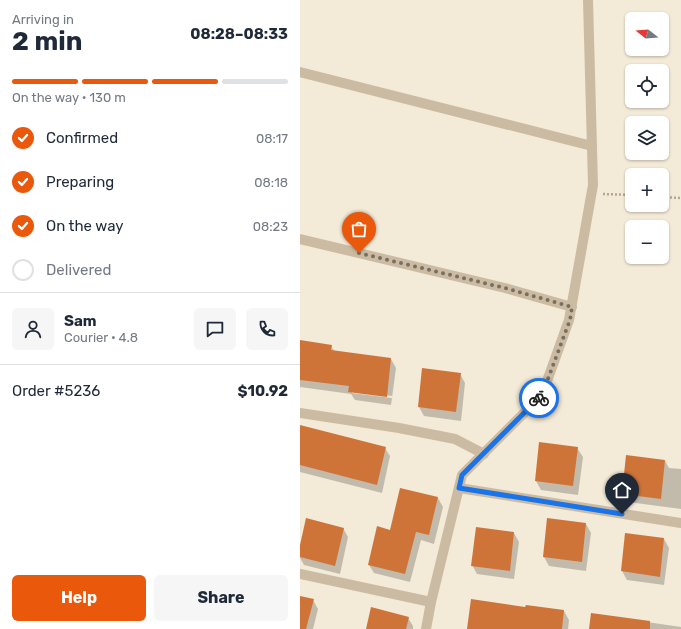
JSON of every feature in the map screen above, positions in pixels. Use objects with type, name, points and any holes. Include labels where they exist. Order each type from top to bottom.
[{"type":"street","points":[[426,629],[431,602],[462,475],[542,395],[570,320],[593,185],[588,0]]},
{"type":"street","points":[[300,72],[592,146]]},
{"type":"street","points":[[300,239],[505,288],[572,307]]},
{"type":"street","points":[[300,413],[399,428],[455,439],[484,454]]},
{"type":"street","points":[[459,488],[681,523]]},
{"type":"street","points":[[300,574],[431,602]]},
{"type":"path","points":[[592,193],[625,195]]},
{"type":"path","points":[[669,197],[681,198]]},
{"type":"building","points":[[300,340],[332,345],[331,350],[391,358],[387,397],[348,392],[349,386],[300,380]]},
{"type":"building","points":[[422,368],[461,373],[456,412],[418,407]]},
{"type":"building","points":[[300,425],[386,447],[377,485],[300,465]]},
{"type":"building","points":[[539,442],[578,447],[573,486],[535,481]]},
{"type":"building","points":[[626,455],[665,460],[661,499],[622,494]]},
{"type":"building","points":[[400,488],[438,497],[429,535],[416,532],[405,574],[368,565],[377,526],[390,530]]},
{"type":"building","points":[[306,518],[344,528],[335,566],[300,557],[300,545]]},
{"type":"building","points":[[547,518],[586,523],[582,562],[543,557]]},
{"type":"building","points":[[476,527],[514,532],[510,571],[471,566]]},
{"type":"building","points":[[625,533],[664,538],[660,577],[621,571]]},
{"type":"building","points":[[300,596],[314,599],[306,629],[300,629]]},
{"type":"building","points":[[471,599],[525,607],[526,605],[564,610],[562,629],[467,629]]},
{"type":"building","points":[[371,607],[409,617],[406,629],[366,629]]},
{"type":"building","points":[[591,613],[650,621],[650,629],[589,629]]},
{"type":"way so far","points":[[359,253],[505,288],[572,307],[570,320],[542,395],[539,398]]},
{"type":"route","points":[[539,398],[462,475],[459,488],[622,514]]}]
